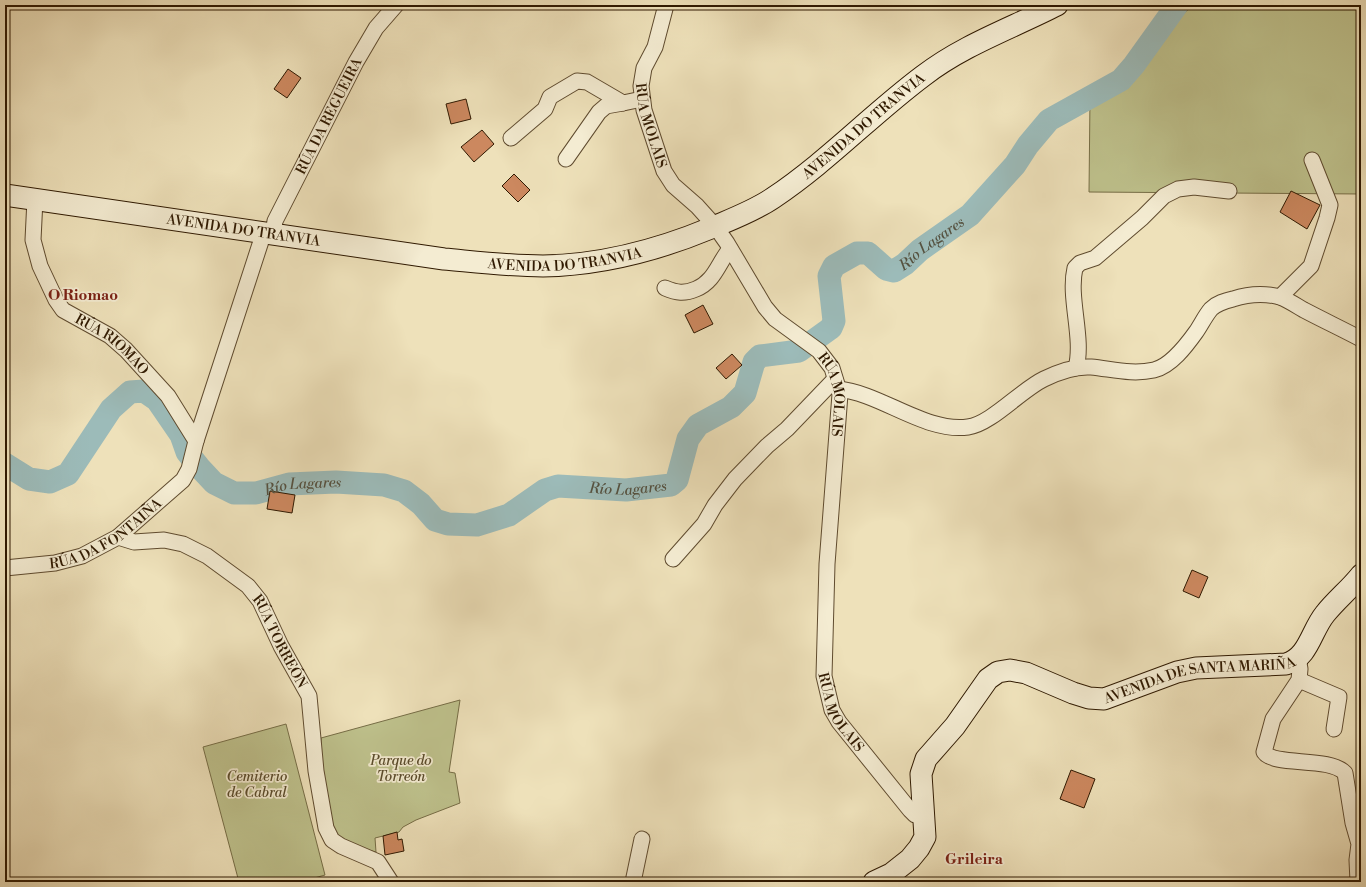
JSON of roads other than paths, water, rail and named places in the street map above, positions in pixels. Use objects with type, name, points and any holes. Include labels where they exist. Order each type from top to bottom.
[{"type":"main road","name":"AVENIDA DO TRANVIA","points":[[5,195],[444,259],[510,265],[545,266],[600,261],[687,238],[737,217],[772,199],[822,161],[929,72],[958,53],[1057,5]]},
{"type":"main road","name":"AVENIDA DE SANTA MARIÑA","points":[[874,882],[891,874],[910,859],[919,848],[925,837],[925,817],[921,774],[926,759],[955,726],[988,679],[998,672],[1010,670],[1026,673],[1073,693],[1089,698],[1104,699],[1177,672],[1196,668],[1286,664],[1303,654],[1324,615],[1361,575]]},
{"type":"street","name":"RÚA DA REGUEIRA","points":[[189,469],[268,233],[356,62],[376,28],[396,5]]},
{"type":"street","name":"RÚA MOLAIS","points":[[666,5],[655,47],[644,68],[641,86],[644,110],[664,171],[673,185],[697,206],[715,226],[774,319],[819,351],[832,368],[840,394],[827,564],[824,676],[832,710],[839,722],[910,810],[915,815],[925,817]]},
{"type":"street","points":[[511,138],[545,109],[550,97],[577,81],[587,82],[623,103]]},
{"type":"street","points":[[566,159],[599,112],[606,106],[642,98]]},
{"type":"street","points":[[1280,298],[1311,266],[1327,218],[1330,205],[1312,160]]},
{"type":"street","points":[[1076,368],[1079,357],[1075,317],[1075,268],[1080,263],[1095,258],[1142,218],[1164,196],[1178,189],[1194,188],[1229,191]]},
{"type":"street","name":"RÚA RIOMAO","points":[[35,199],[33,240],[40,266],[56,300],[64,310],[110,336],[126,350],[168,396],[195,448]]},
{"type":"street","points":[[665,288],[681,293],[703,286],[713,277],[730,249]]},
{"type":"street","points":[[673,559],[704,524],[715,505],[735,479],[766,446],[837,384],[848,390],[875,399],[912,416],[944,425],[969,427],[987,419],[1034,384],[1058,373],[1076,368],[1090,367],[1108,371],[1133,372],[1154,370],[1166,364],[1189,342],[1211,309],[1220,303],[1244,295],[1260,294],[1280,298],[1361,339]]},
{"type":"street","name":"RÚA DA FONTAIÑA","points":[[5,568],[56,564],[82,556],[118,537],[183,480],[189,469]]},
{"type":"street","name":"RÚA TORREÓN","points":[[118,537],[134,542],[164,540],[183,544],[207,556],[248,586],[260,601],[281,646],[309,696],[316,771],[326,828],[332,840],[341,846],[378,862],[391,882]]},
{"type":"street","points":[[1298,658],[1300,669],[1299,680],[1273,719],[1264,752],[1273,758],[1333,765],[1342,769],[1347,776],[1353,823],[1360,844],[1357,860],[1358,882]]},
{"type":"street","points":[[1299,680],[1339,697],[1334,729]]},
{"type":"street","points":[[633,882],[642,839]]},
{"type":"waterway","name":"Río Lagares","points":[[5,464],[29,479],[50,482],[68,474],[111,409],[130,392],[144,391],[157,400],[181,435],[187,452],[199,467],[214,483],[234,493],[256,493],[289,484],[336,482],[384,485],[404,491],[421,504],[435,520],[448,524],[477,525],[509,515],[545,490],[558,486],[626,490],[671,485],[677,480],[688,439],[698,425],[731,407],[745,393],[754,362],[760,356],[799,351],[831,328],[834,321],[829,276],[834,266],[857,253],[868,253],[886,269],[894,271],[905,264],[920,250],[970,215],[1015,165],[1028,145],[1049,120],[1121,80],[1134,65],[1177,5]]},
{"type":"district","name":"O Riomao","points":[[83,295]]},
{"type":"district","name":"Grileira","points":[[974,859]]},
{"type":"park label","name":"Parque do Torreón","points":[[401,768]]},
{"type":"park label","name":"Cemiterio de Cabral","points":[[257,784]]}]
